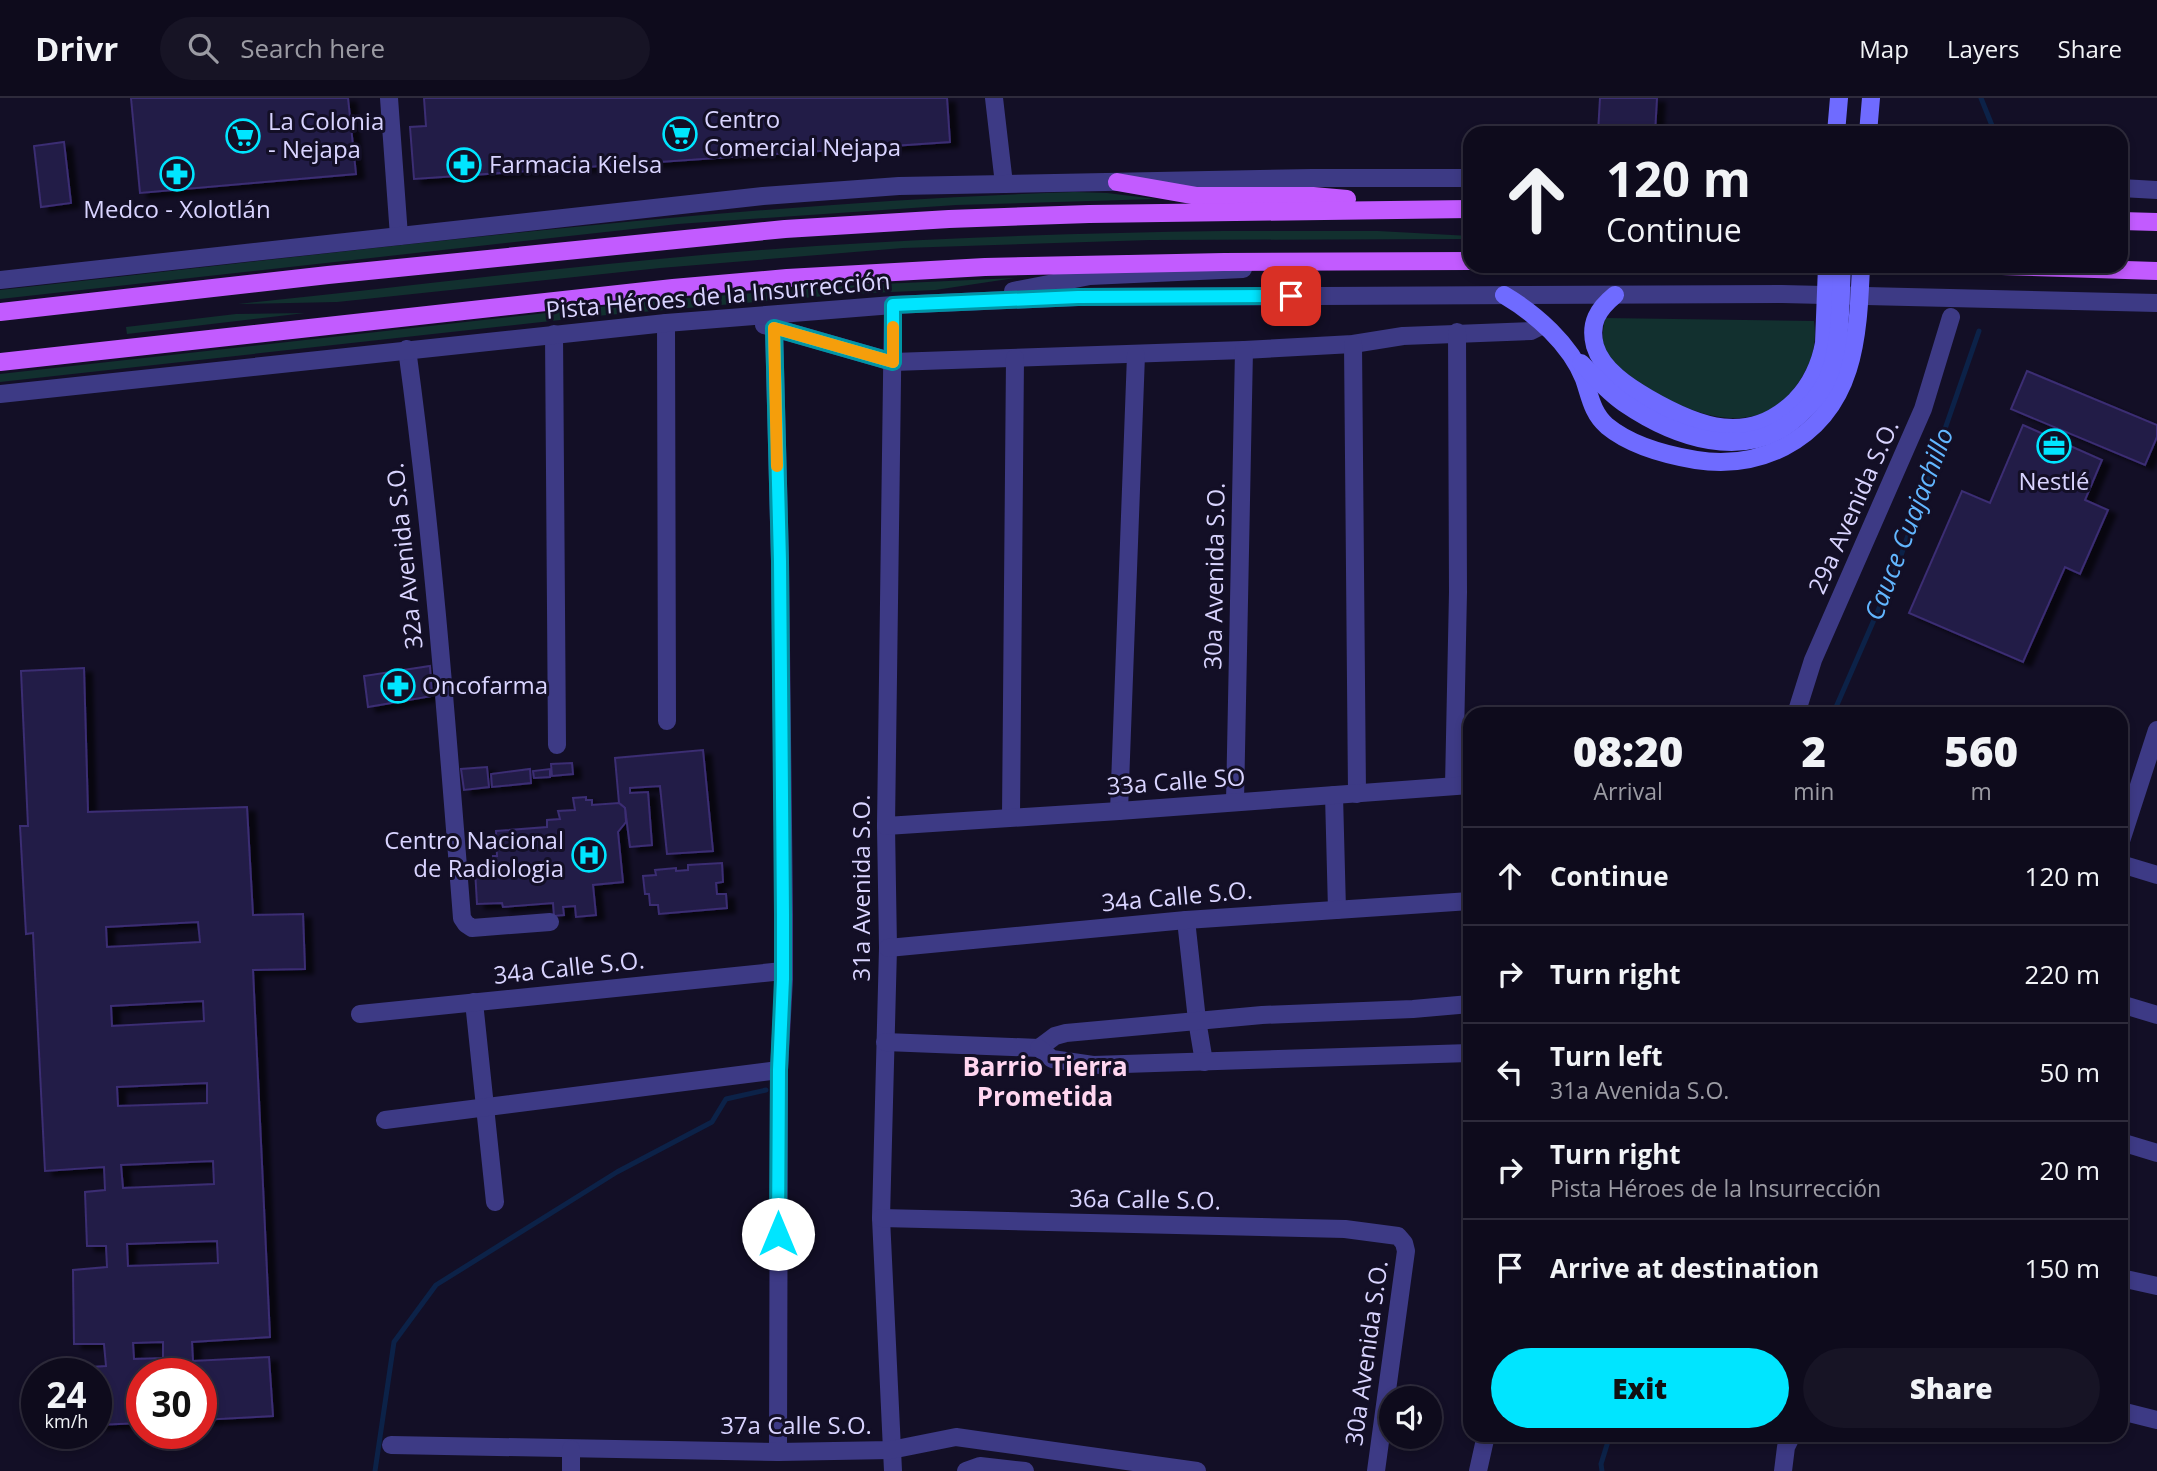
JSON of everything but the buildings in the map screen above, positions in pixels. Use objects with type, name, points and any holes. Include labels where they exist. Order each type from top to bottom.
[{"type":"main road","points":[[1837,126],[1839,98]]},
{"type":"main road","points":[[1869,126],[1871,98]]},
{"type":"main road","points":[[1117,182],[1197,196],[1313,196],[1444,209]]},
{"type":"main road","points":[[0,312],[328,275],[785,229],[1117,213],[1463,209]]},
{"type":"main road","points":[[2128,221],[2157,222]]},
{"type":"main road","name":"Pista Héroes de la Insurrección","points":[[0,362],[673,288],[787,278],[985,267],[1463,261]]},
{"type":"main road","points":[[2128,270],[2157,271]]},
{"type":"main road","points":[[1504,295],[1530,311],[1604,386],[1625,403],[1673,430],[1723,443],[1762,438],[1778,431],[1809,407],[1822,388],[1829,374],[1837,344],[1828,273]]},
{"type":"main road","points":[[1615,295],[1601,306],[1594,327],[1595,348],[1603,362],[1628,385],[1693,422],[1728,429],[1750,427],[1763,424],[1790,406],[1812,380],[1823,350],[1840,273]]},
{"type":"main road","points":[[1566,349],[1584,379],[1595,413],[1610,428],[1633,441],[1688,459],[1721,463],[1771,453],[1790,444],[1819,421],[1836,397],[1854,351],[1861,273]]},
{"type":"main road","points":[[1595,413],[1604,386],[1611,381],[1628,385]]},
{"type":"street","points":[[388,98],[399,236]]},
{"type":"street","points":[[994,98],[1004,184]]},
{"type":"street","points":[[0,280],[763,196],[899,186],[1312,178],[1463,178]]},
{"type":"street","points":[[2128,188],[2157,190]]},
{"type":"street","points":[[955,302],[1090,276],[1214,271],[1342,261]]},
{"type":"street","name":"Pista Héroes de la Insurrección","points":[[0,394],[666,323],[955,302],[1078,297],[1833,295],[2157,303]]},
{"type":"street","name":"31a Avenida S.O.","points":[[893,305],[886,826],[888,948],[881,1218],[893,1471]]},
{"type":"street","points":[[743,317],[893,362],[1136,355],[1353,344],[1382,338],[1457,332],[1531,331],[1543,325]]},
{"type":"street","name":"29a Avenida S.O.","points":[[1798,707],[1814,660],[1923,409],[1951,317]]},
{"type":"street","points":[[666,323],[667,721]]},
{"type":"street","points":[[774,328],[780,561],[783,914],[779,1070],[778,1452]]},
{"type":"street","points":[[1457,332],[1462,785]]},
{"type":"street","points":[[554,334],[558,745]]},
{"type":"street","points":[[1353,344],[1357,793]]},
{"type":"street","name":"32a Avenida S.O.","points":[[407,349],[421,458],[462,918],[472,928],[550,922]]},
{"type":"street","name":"30a Avenida S.O.","points":[[1235,802],[1244,350]]},
{"type":"street","points":[[1119,811],[1136,355]]},
{"type":"street","points":[[1011,817],[1015,358]]},
{"type":"street","points":[[2128,819],[2157,730]]},
{"type":"street","name":"33a Calle SO","points":[[886,826],[1462,785]]},
{"type":"street","points":[[1334,795],[1337,910]]},
{"type":"street","points":[[2128,866],[2157,875]]},
{"type":"street","name":"34a Calle S.O.","points":[[888,948],[1186,920],[1463,901]]},
{"type":"street","points":[[1186,920],[1204,1062]]},
{"type":"street","name":"34a Calle S.O.","points":[[360,1014],[783,971]]},
{"type":"street","points":[[474,1002],[495,1202]]},
{"type":"street","points":[[1038,1048],[1055,1036],[1066,1033],[1262,1015],[1463,1005]]},
{"type":"street","points":[[2128,1006],[2157,1015]]},
{"type":"street","points":[[885,1042],[1038,1048],[1052,1059],[1078,1064],[1463,1053]]},
{"type":"street","points":[[385,1120],[779,1070]]},
{"type":"street","points":[[2128,1144],[2157,1153]]},
{"type":"street","name":"36a Calle S.O.","points":[[881,1218],[1345,1229],[1398,1236],[1404,1243]]},
{"type":"street","name":"30a Avenida S.O.","points":[[1376,1471],[1406,1251],[1404,1243]]},
{"type":"street","points":[[2128,1280],[2157,1286]]},
{"type":"street","points":[[2128,1413],[2157,1420]]},
{"type":"street","name":"37a Calle S.O.","points":[[391,1445],[778,1452],[891,1450],[956,1437],[1197,1471]]},
{"type":"street","points":[[1478,1471],[1484,1442]]},
{"type":"street","points":[[1783,1471],[1788,1442]]},
{"type":"street","points":[[570,1471],[571,1448]]},
{"type":"street","points":[[967,1471],[981,1466],[1025,1471]]},
{"type":"green space","points":[[1075,192],[1156,199],[956,205],[678,224],[0,299],[0,290],[537,231],[806,207]]},
{"type":"green space","points":[[1223,231],[1378,231],[1463,236],[1463,239],[1150,240],[903,248],[660,268],[337,302],[238,304],[744,251],[1020,236]]},
{"type":"green space","points":[[1015,278],[935,290],[848,294],[596,316],[0,382],[0,374],[663,300],[859,285]]},
{"type":"green space","points":[[305,313],[127,334],[126,327],[236,314]]},
{"type":"green space","points":[[1605,318],[1814,321],[1815,336],[1809,363],[1787,396],[1771,409],[1752,416],[1733,418],[1713,416],[1673,402],[1628,375],[1607,354],[1603,346]]},
{"type":"waterway","name":"Cauce Cuajachillo","points":[[1981,98],[1992,126]]},
{"type":"waterway","name":"Cauce Cuajachillo","points":[[1836,707],[1897,567],[1979,331]]},
{"type":"waterway","points":[[375,1471],[394,1342],[436,1285],[617,1172],[712,1122],[726,1099],[766,1090]]},
{"type":"waterway","name":"Cauce Cuajachillo","points":[[1602,1471],[1601,1464],[1608,1442]]},
{"type":"slow traffic","points":[[777,466],[774,328],[893,362],[893,327]]},
{"type":"place","name":"Centro Comercial Nejapa","points":[[680,134]]},
{"type":"place","name":"La Colonia - Nejapa","points":[[243,136]]},
{"type":"place","name":"Farmacia Kielsa","points":[[464,165]]},
{"type":"place","name":"Medco - Xolotlán","points":[[177,174]]},
{"type":"place","name":"Nestlé","points":[[2054,446]]},
{"type":"place","name":"Oncofarma","points":[[398,686]]},
{"type":"place","name":"Centro Nacional de Radiologia","points":[[589,855]]},
{"type":"district","name":"Barrio Tierra Prometida","points":[[1045,1082]]},
{"type":"route","points":[[778,1234],[783,914],[780,561],[774,328],[893,362],[893,305],[1078,297],[1291,296]]}]
